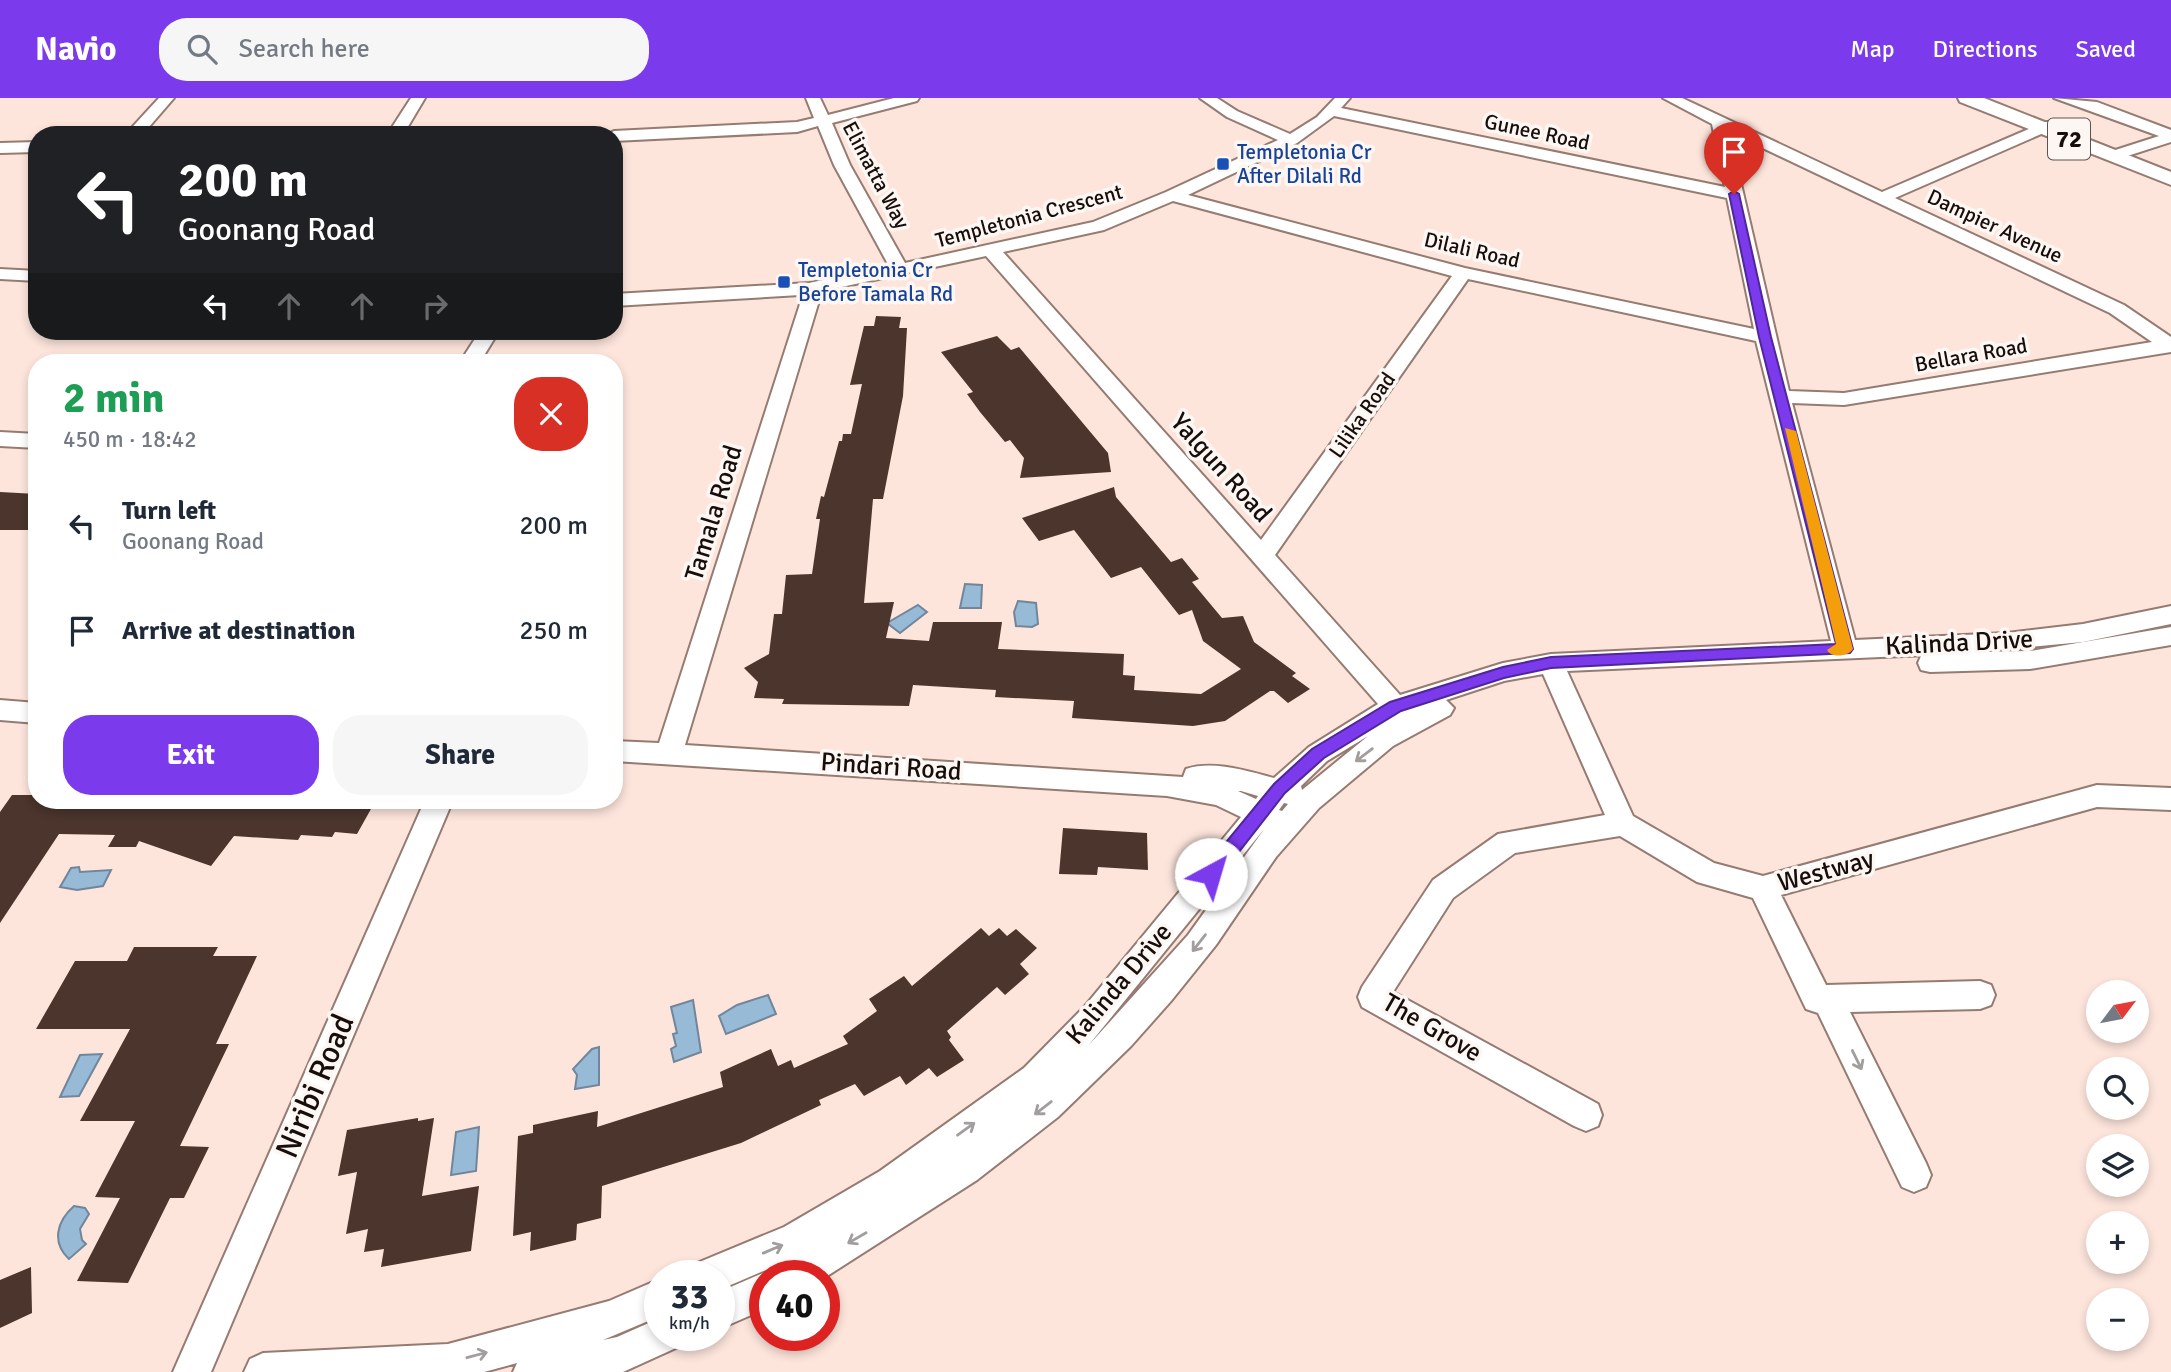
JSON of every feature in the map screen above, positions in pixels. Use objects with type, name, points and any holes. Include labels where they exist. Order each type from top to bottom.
[{"type":"main road","name":"72","points":[[1967,98],[2127,159],[2171,179]]},
{"type":"main road","name":"72","points":[[1982,98],[2046,127]]},
{"type":"main road","name":"72","points":[[2127,159],[2171,173]]},
{"type":"street","points":[[141,126],[167,98]]},
{"type":"street","points":[[401,126],[418,98]]},
{"type":"street","name":"Elimatta Way","points":[[813,98],[842,165],[901,271]]},
{"type":"street","points":[[623,136],[797,127],[823,123],[912,98]]},
{"type":"street","points":[[1207,98],[1232,114],[1291,140]]},
{"type":"street","name":"Dampier Avenue","points":[[1670,98],[2118,309],[2170,345]]},
{"type":"street","points":[[2061,98],[2086,102],[2171,138]]},
{"type":"street","name":"Templetonia Crescent","points":[[623,299],[809,289],[1098,226],[1172,196],[1291,140],[1337,105]]},
{"type":"street","name":"Gunee Road","points":[[1337,105],[1734,194]]},
{"type":"street","points":[[1718,121],[1738,153],[1734,194],[1765,337],[1845,649]]},
{"type":"street","points":[[1883,198],[2046,127]]},
{"type":"street","points":[[2127,159],[2171,138]]},
{"type":"street","points":[[2127,159],[2171,138]]},
{"type":"street","points":[[0,148],[28,147]]},
{"type":"street","name":"Dampier Avenue","points":[[1738,153],[1769,150],[1794,156]]},
{"type":"street","name":"Dilali Road","points":[[1172,196],[1463,273],[1765,337]]},
{"type":"street","name":"Yalgun Road","points":[[992,251],[1402,714]]},
{"type":"street","name":"Lilika Road","points":[[1262,556],[1463,273]]},
{"type":"street","points":[[0,274],[28,276]]},
{"type":"street","name":"Tamala Road","points":[[669,753],[809,304],[809,289]]},
{"type":"street","name":"Bellara Road","points":[[1781,397],[1844,399],[2170,345]]},
{"type":"street","points":[[0,439],[28,441]]},
{"type":"street","name":"Kalinda Drive","points":[[735,1265],[796,1239],[892,1183],[1035,1079],[1096,1016],[1280,789],[1318,754],[1402,714],[1466,698],[1554,670],[1845,649],[2032,639],[2083,633],[2171,615]]},
{"type":"street","name":"Kalinda Drive","points":[[1554,670],[2030,660],[2171,636]]},
{"type":"street","points":[[1554,670],[1623,824]]},
{"type":"street","points":[[0,710],[28,712]]},
{"type":"street","name":"Kalinda Drive","points":[[819,1260],[958,1175],[1055,1099],[1120,1037],[1200,943],[1306,802],[1402,714]]},
{"type":"street","name":"Pindari Road","points":[[623,751],[1167,785],[1221,795],[1286,826]]},
{"type":"street","name":"Pindari Road","points":[[1167,785],[1193,777],[1241,780],[1280,789],[1306,802]]},
{"type":"street","name":"Westway","points":[[1623,824],[1707,873],[1763,888],[2097,796],[2171,799]]},
{"type":"street","name":"Niribi Road","points":[[192,1372],[435,809]]},
{"type":"street","name":"The Grove","points":[[1586,1115],[1373,997],[1443,889],[1508,842],[1623,824]]},
{"type":"street","points":[[1763,888],[1817,999],[1980,995]]},
{"type":"street","points":[[1827,999],[1914,1175]]},
{"type":"street","points":[[263,1372],[449,1363],[611,1319],[644,1304]]},
{"type":"street","points":[[532,1372],[619,1355],[644,1344]]},
{"type":"water","points":[[965,584],[982,585],[981,608],[960,608]]},
{"type":"water","points":[[1018,601],[1036,603],[1038,624],[1032,627],[1016,626],[1014,612]]},
{"type":"water","points":[[918,605],[927,612],[900,633],[887,623]]},
{"type":"water","points":[[79,867],[80,872],[111,870],[103,886],[77,890],[60,887],[71,868]]},
{"type":"water","points":[[768,995],[776,1014],[726,1034],[719,1016],[737,1005]]},
{"type":"water","points":[[693,1000],[701,1052],[674,1062],[671,1049],[676,1046],[673,1034],[677,1033],[671,1007]]},
{"type":"water","points":[[599,1047],[599,1085],[575,1089],[577,1075],[573,1069],[592,1049]]},
{"type":"water","points":[[102,1054],[79,1096],[60,1097],[80,1055]]},
{"type":"water","points":[[479,1127],[476,1171],[451,1175],[456,1132]]},
{"type":"water","points":[[74,1206],[85,1208],[89,1214],[80,1229],[82,1240],[86,1244],[69,1259],[60,1246],[58,1232],[64,1218]]},
{"type":"building","points":[[876,316],[901,317],[899,328],[907,328],[903,396],[883,499],[873,499],[864,603],[894,602],[886,638],[929,641],[933,622],[1002,622],[998,649],[1124,654],[1123,675],[1135,676],[1134,690],[1201,694],[1241,669],[1203,641],[1192,610],[1179,615],[1141,567],[1111,578],[1074,530],[1039,541],[1022,518],[1114,487],[1116,497],[1171,562],[1182,558],[1199,579],[1192,582],[1222,618],[1243,616],[1254,642],[1296,673],[1292,676],[1310,689],[1288,703],[1274,691],[1270,691],[1225,721],[1193,726],[1072,718],[1074,701],[995,697],[996,690],[913,685],[909,706],[782,704],[784,699],[754,698],[758,682],[744,668],[769,654],[774,614],[782,614],[786,575],[812,574],[820,519],[816,519],[821,496],[824,497],[839,441],[842,441],[843,434],[851,434],[862,384],[850,385],[864,326],[874,326]]},
{"type":"building","points":[[997,336],[1011,350],[1019,347],[1108,453],[1111,472],[1020,478],[1024,458],[1010,440],[1005,442],[980,412],[967,394],[973,392],[941,352]]},
{"type":"building","points":[[0,492],[28,494],[28,530],[0,530]]},
{"type":"building","points":[[12,795],[28,795],[28,809],[371,809],[357,834],[335,832],[332,837],[301,835],[298,840],[234,836],[211,866],[139,841],[136,847],[108,847],[115,835],[59,834],[0,923],[0,812]]},
{"type":"building","points":[[1063,828],[1147,833],[1148,870],[1098,867],[1097,875],[1059,874]]},
{"type":"building","points":[[981,928],[989,936],[999,928],[1007,936],[1016,929],[1037,948],[1020,964],[1029,974],[1005,995],[997,987],[947,1031],[951,1037],[949,1040],[964,1060],[937,1077],[929,1068],[906,1085],[900,1076],[864,1096],[855,1084],[819,1100],[821,1105],[741,1143],[602,1186],[601,1218],[577,1224],[576,1240],[530,1251],[531,1232],[513,1236],[518,1136],[533,1133],[533,1125],[598,1111],[597,1127],[723,1087],[720,1072],[771,1049],[778,1066],[791,1060],[794,1068],[848,1044],[843,1036],[877,1011],[869,999],[904,976],[912,986]]},
{"type":"building","points":[[134,947],[218,947],[213,956],[257,956],[216,1044],[229,1044],[180,1146],[209,1147],[184,1198],[170,1198],[128,1283],[77,1281],[120,1198],[95,1197],[135,1121],[80,1121],[130,1029],[36,1029],[75,961],[127,961]]},
{"type":"building","points":[[418,1118],[418,1121],[434,1118],[422,1196],[479,1186],[471,1251],[381,1267],[384,1249],[364,1252],[368,1229],[346,1234],[357,1172],[338,1176],[347,1130]]},
{"type":"building","points":[[31,1267],[32,1313],[0,1328],[0,1280]]},
{"type":"slow traffic","points":[[1790,431],[1845,649],[1834,650]]},
{"type":"place","name":"Templetonia Cr After Dilali Rd","points":[[1223,164]]},
{"type":"place","name":"Templetonia Cr Before Tamala Rd","points":[[784,282]]},
{"type":"route","points":[[1211,874],[1280,789],[1318,754],[1395,706],[1503,672],[1551,663],[1845,649],[1765,337],[1734,194]]}]
